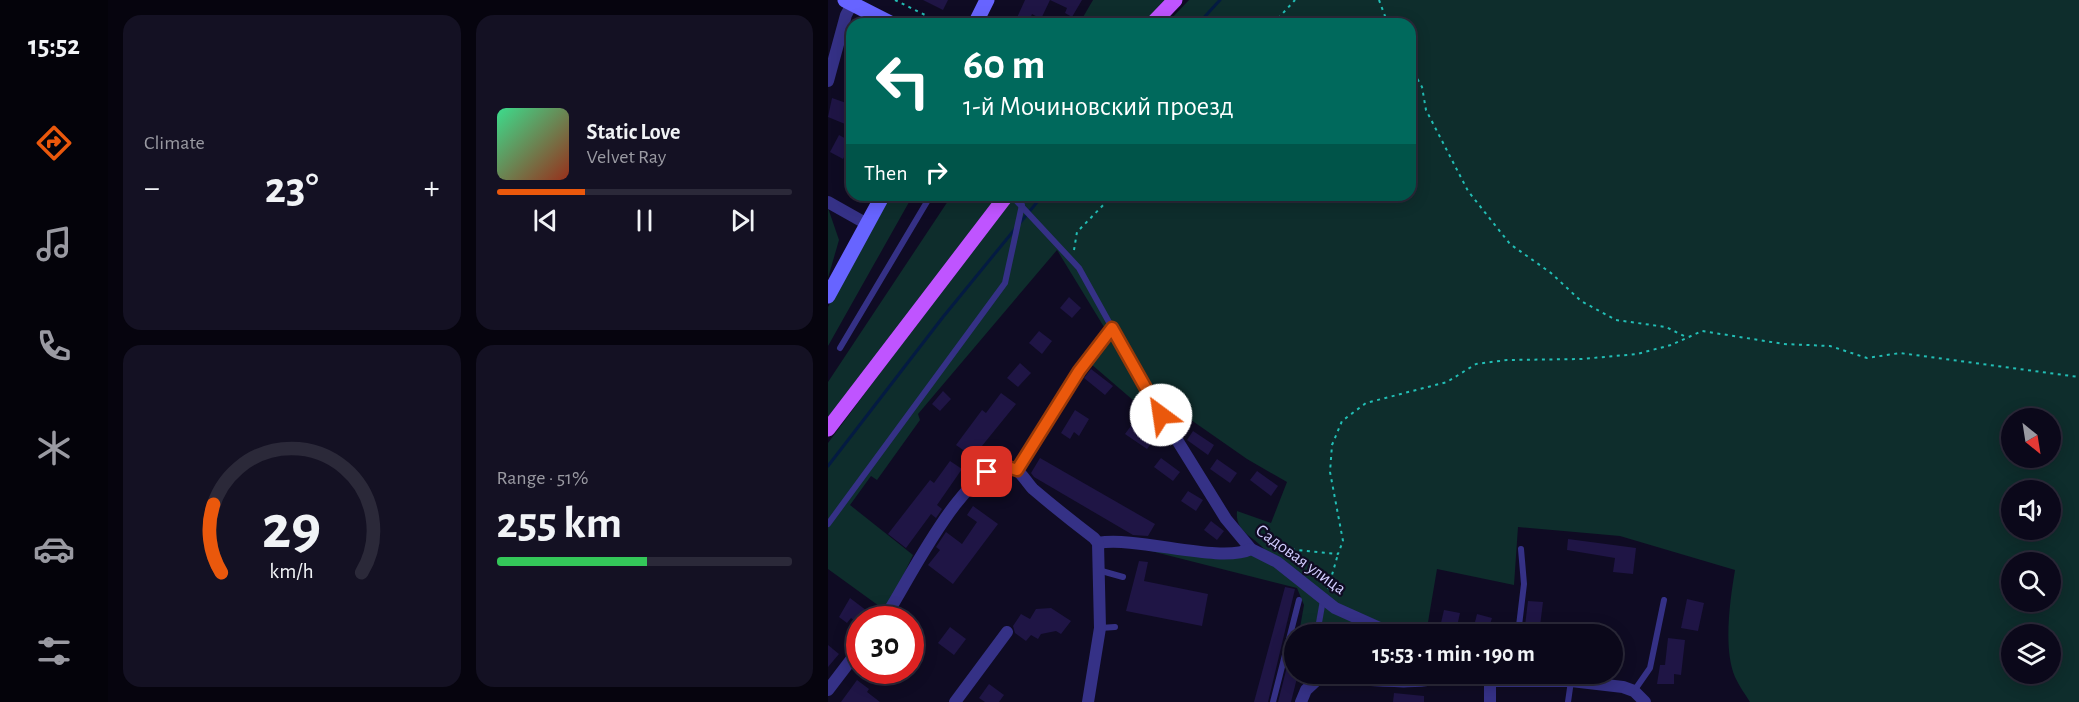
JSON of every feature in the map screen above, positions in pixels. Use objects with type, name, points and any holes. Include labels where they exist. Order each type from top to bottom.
[{"type":"main road","points":[[1158,18],[1175,0]]},
{"type":"main road","points":[[828,429],[1004,201]]},
{"type":"street","points":[[978,18],[987,0]]},
{"type":"street","points":[[828,81],[848,2],[880,18]]},
{"type":"street","points":[[828,296],[880,201]]},
{"type":"street","points":[[828,202],[867,224]]},
{"type":"street","points":[[1017,470],[1079,371],[1112,328]]},
{"type":"street","name":"Садовая улица","points":[[1151,398],[1226,519],[1251,549],[1277,562],[1323,600],[1372,624]]},
{"type":"street","points":[[892,606],[936,534],[968,488],[987,472],[1005,466],[1017,470],[1031,487],[1098,543],[1100,628],[1088,702]]},
{"type":"street","points":[[1098,543],[1154,545],[1222,554],[1241,554],[1251,549]]},
{"type":"street","points":[[956,702],[1007,632]]},
{"type":"street","points":[[828,690],[846,666]]},
{"type":"street","points":[[1302,702],[1310,684]]},
{"type":"street","points":[[1490,684],[1490,702]]},
{"type":"street","points":[[1592,684],[1634,690],[1646,702]]},
{"type":"lane","points":[[840,348],[928,201]]},
{"type":"lane","points":[[1017,201],[1079,268],[1151,398]]},
{"type":"lane","points":[[828,524],[1005,283],[1022,205]]},
{"type":"lane","points":[[1519,624],[1524,584],[1521,549]]},
{"type":"lane","points":[[1098,570],[1123,577]]},
{"type":"lane","points":[[1273,702],[1299,600]]},
{"type":"lane","points":[[1319,624],[1323,600]]},
{"type":"lane","points":[[1634,690],[1650,668],[1664,600]]},
{"type":"lane","points":[[1100,628],[1115,627]]},
{"type":"lane","points":[[1569,702],[1571,684]]},
{"type":"path","points":[[895,0],[931,18]]},
{"type":"path","points":[[1278,18],[1295,0]]},
{"type":"path","points":[[1379,0],[1386,18]]},
{"type":"path","points":[[1416,76],[1422,87],[1426,110],[1468,191],[1510,244],[1551,273],[1581,301],[1616,320],[1666,327],[1688,338]]},
{"type":"path","points":[[1079,268],[1073,251],[1077,232],[1107,201]]},
{"type":"path","points":[[1323,600],[1343,541],[1330,472],[1332,445],[1342,421],[1366,403],[1447,382],[1476,364],[1507,360],[1582,359],[1637,354],[1688,338],[1702,331],[1784,344],[1830,346],[1867,358],[1900,353],[2079,377]]},
{"type":"path","points":[[1251,549],[1264,546],[1320,554],[1338,554]]},
{"type":"green space","points":[[1093,0],[1168,0],[1152,18],[1082,18]]},
{"type":"green space","points":[[1189,0],[2079,0],[2079,702],[1750,702],[1735,677],[1729,653],[1730,610],[1735,570],[1620,536],[1518,527],[1514,585],[1437,569],[1428,624],[1301,624],[1304,605],[1297,588],[1139,548],[1264,549],[1242,529],[1237,518],[1237,511],[1271,523],[1287,482],[1247,459],[1151,392],[1141,407],[1091,364],[1085,356],[1104,327],[1057,250],[918,414],[920,420],[877,480],[871,476],[850,505],[913,555],[888,606],[879,606],[828,569],[828,443],[991,224],[1011,201],[1416,201],[1416,18],[1172,18]]},
{"type":"green space","points":[[887,201],[910,201],[828,346],[828,307]]},
{"type":"green space","points":[[948,201],[994,201],[828,421],[828,382]]},
{"type":"green space","points":[[828,208],[839,240],[828,278]]},
{"type":"building","points":[[923,0],[948,0],[943,10]]},
{"type":"building","points":[[1025,0],[1050,0],[1041,18],[1032,14],[1030,18],[1017,18]]},
{"type":"building","points":[[1050,0],[1082,0],[1072,17],[1065,13],[1067,8]]},
{"type":"building","points":[[832,98],[846,103],[845,124],[828,117]]},
{"type":"building","points":[[839,135],[846,139],[846,153],[843,159],[830,152]]},
{"type":"building","points":[[1069,297],[1081,308],[1072,318],[1060,308]]},
{"type":"building","points":[[1039,331],[1052,341],[1042,354],[1029,343]]},
{"type":"building","points":[[1020,363],[1031,373],[1018,387],[1007,378]]},
{"type":"building","points":[[1091,369],[1113,386],[1105,395],[1084,378]]},
{"type":"building","points":[[943,391],[951,399],[940,411],[932,404]]},
{"type":"building","points":[[1001,393],[1016,404],[973,457],[956,445],[982,410],[986,413]]},
{"type":"building","points":[[1075,410],[1089,419],[1079,436],[1074,432],[1070,439],[1061,433]]},
{"type":"building","points":[[1133,423],[1155,438],[1147,449],[1125,434]]},
{"type":"building","points":[[1193,431],[1214,445],[1208,455],[1187,440]]},
{"type":"building","points":[[1040,458],[1155,524],[1148,536],[1133,535],[1034,477],[1031,473]]},
{"type":"building","points":[[1161,458],[1180,472],[1173,481],[1154,467]]},
{"type":"building","points":[[1217,459],[1237,473],[1230,483],[1210,469]]},
{"type":"building","points":[[950,461],[962,469],[937,505],[942,509],[936,518],[931,514],[906,548],[888,534],[930,480],[934,483]]},
{"type":"building","points":[[1257,471],[1278,486],[1271,496],[1250,480]]},
{"type":"building","points":[[1188,491],[1203,500],[1196,511],[1181,501]]},
{"type":"building","points":[[973,506],[998,524],[953,584],[928,565],[940,550],[936,547],[946,532],[962,544],[977,522],[967,515]]},
{"type":"building","points":[[1211,521],[1224,531],[1217,540],[1204,530]]},
{"type":"building","points":[[1568,539],[1636,548],[1633,574],[1613,572],[1615,558],[1567,550]]},
{"type":"building","points":[[1139,561],[1148,562],[1144,581],[1208,594],[1202,626],[1126,611]]},
{"type":"building","points":[[1285,587],[1295,589],[1287,624],[1284,624],[1284,635],[1268,702],[1254,702]]},
{"type":"building","points":[[850,598],[860,606],[846,606],[846,622],[839,617]]},
{"type":"building","points":[[1687,599],[1704,603],[1698,631],[1681,628]]},
{"type":"building","points":[[1528,601],[1543,602],[1540,624],[1525,624]]},
{"type":"building","points":[[1051,608],[1071,621],[1061,634],[1056,631],[1041,634],[1038,639],[1031,635],[1026,641],[1015,633],[1013,626],[1021,614],[1030,619],[1036,609]]},
{"type":"building","points":[[1444,610],[1460,613],[1458,624],[1441,624]]},
{"type":"building","points":[[1477,614],[1492,618],[1490,624],[1474,624]]},
{"type":"building","points":[[950,627],[966,639],[954,655],[938,643]]},
{"type":"building","points":[[1668,638],[1685,640],[1681,675],[1674,674],[1674,684],[1657,684],[1660,665],[1665,665]]},
{"type":"building","points":[[828,645],[839,654],[828,667]]},
{"type":"building","points":[[1284,678],[1284,684],[1296,684],[1291,702],[1278,702]]},
{"type":"building","points":[[854,684],[862,684],[869,689],[867,692],[880,702],[841,702]]},
{"type":"building","points":[[989,684],[1004,695],[999,702],[985,702],[979,698]]},
{"type":"building","points":[[1394,693],[1424,696],[1424,702],[1393,702]]},
{"type":"waterway","points":[[1204,18],[1220,0]]},
{"type":"waterway","points":[[1019,224],[1038,201]]},
{"type":"waterway","points":[[828,466],[943,317],[1015,229]]},
{"type":"route","points":[[987,472],[1005,466],[1017,470],[1079,371],[1112,328],[1161,415]]}]
